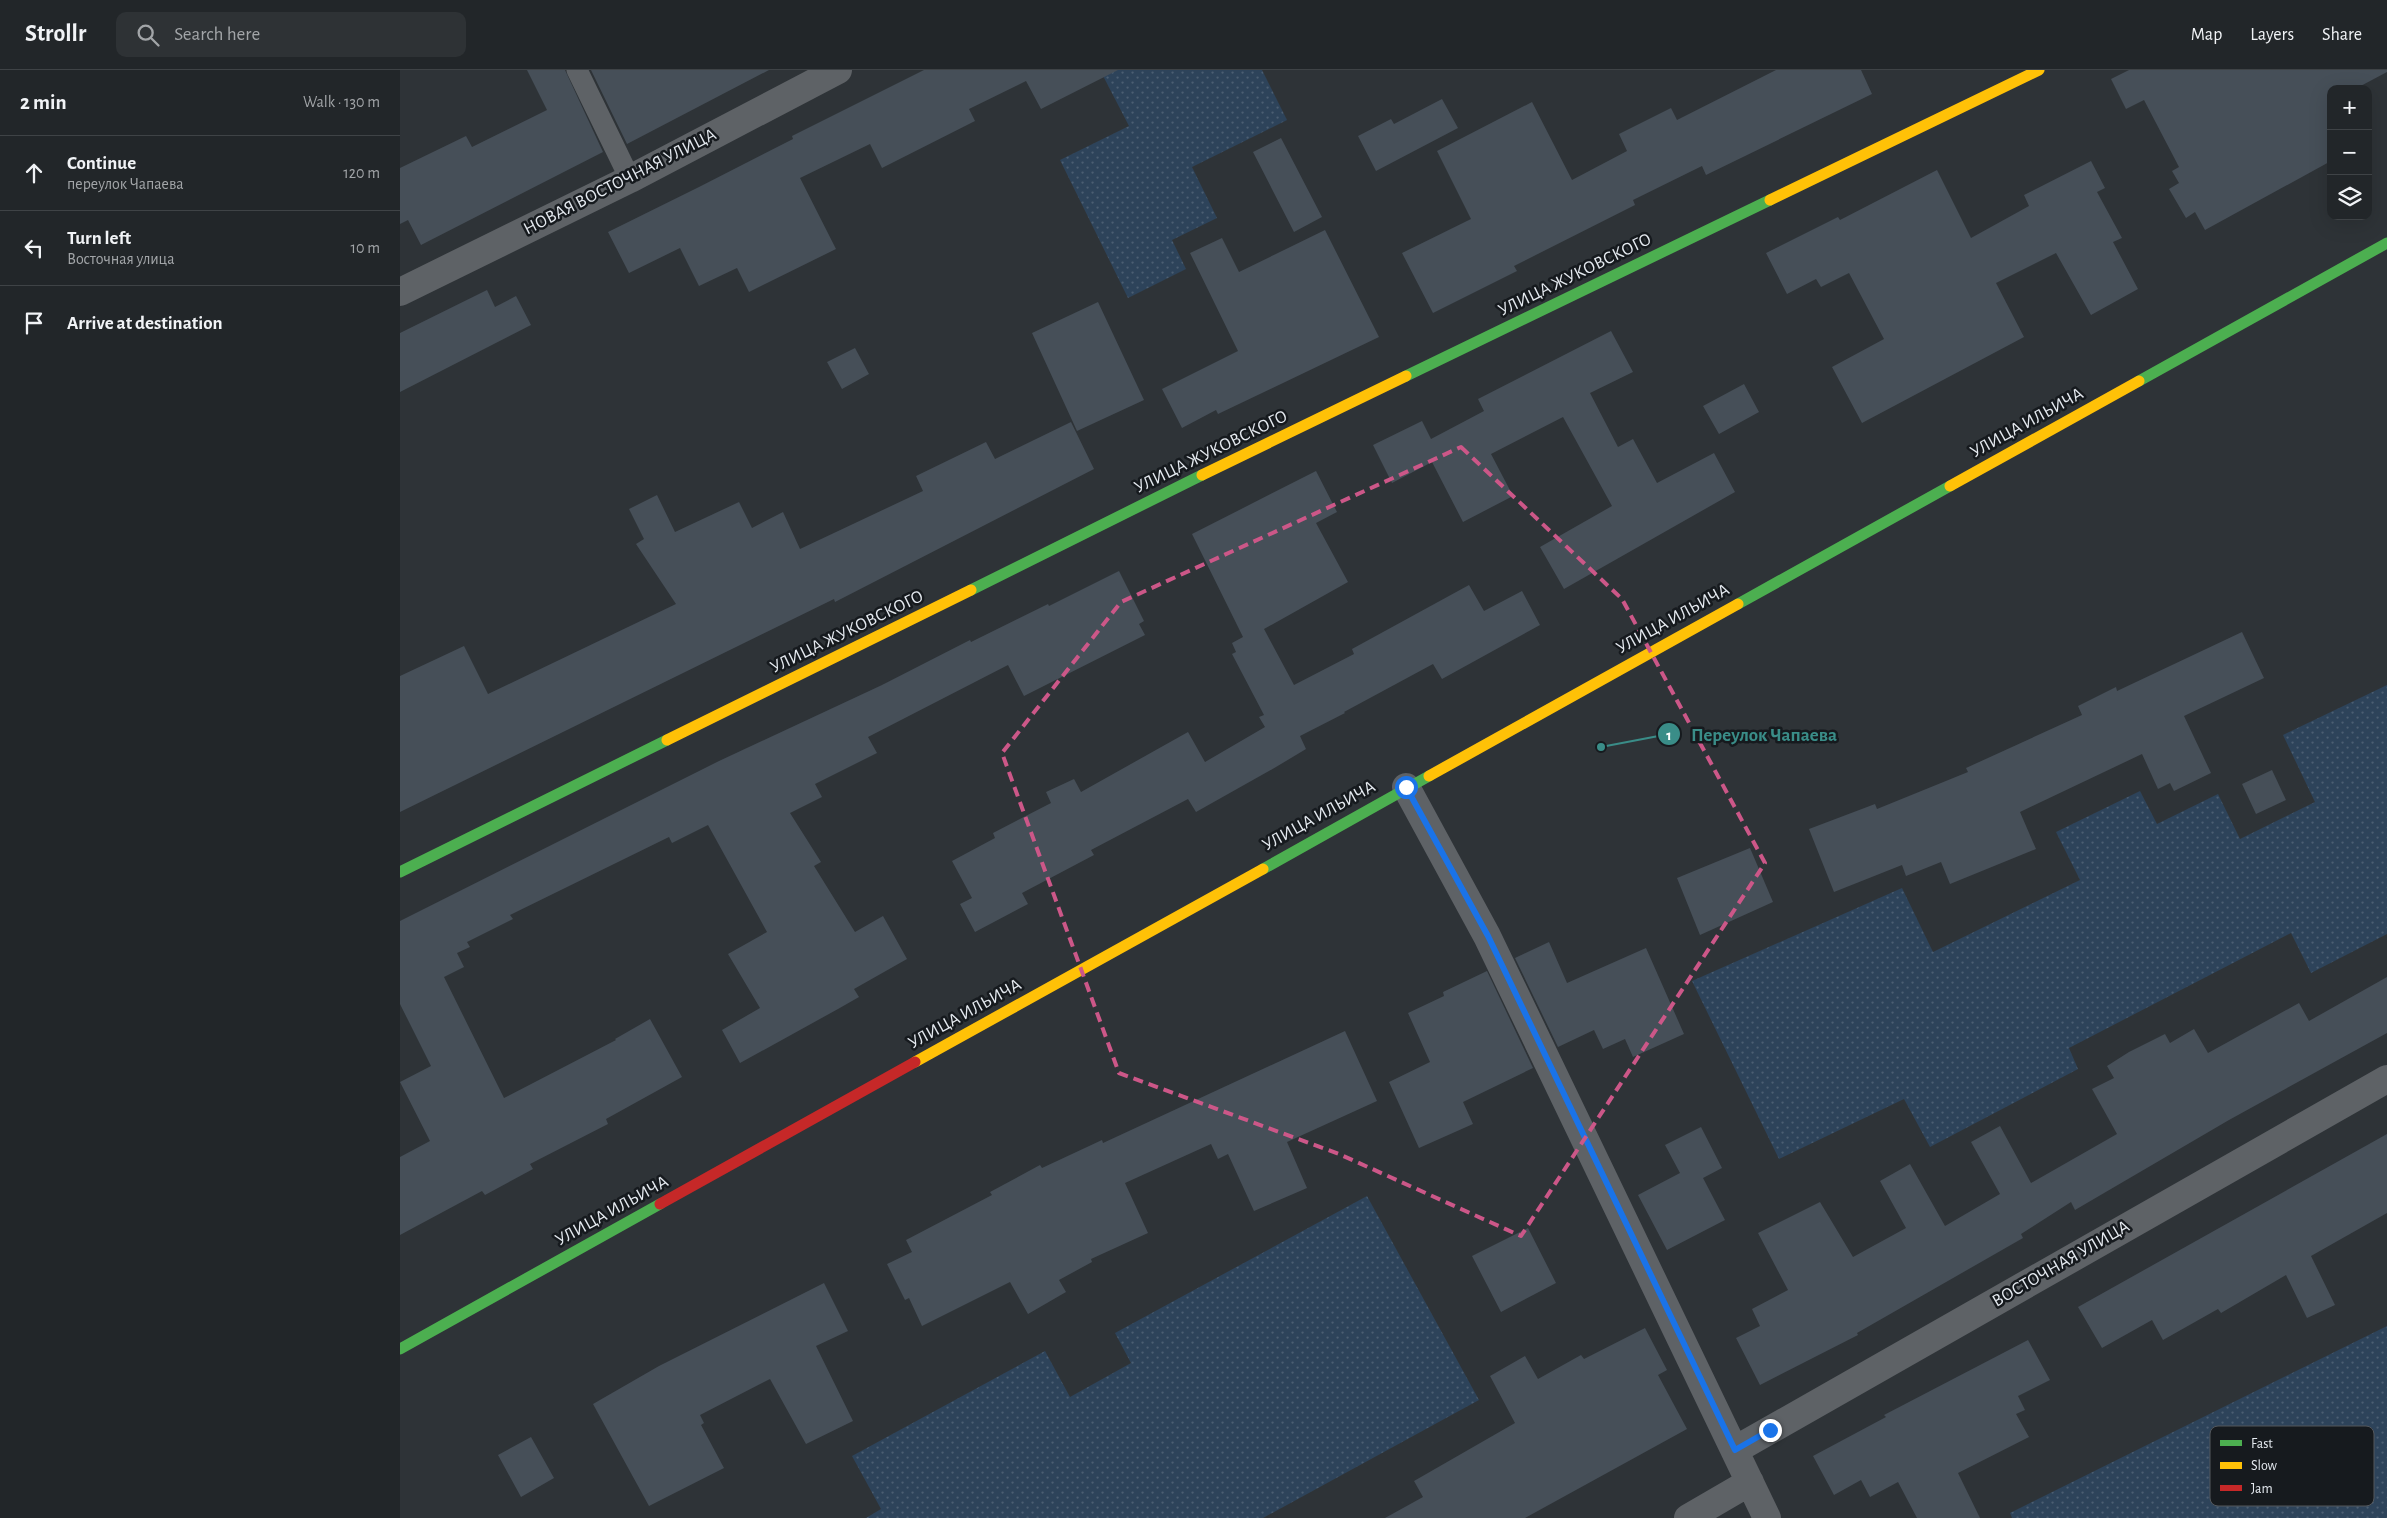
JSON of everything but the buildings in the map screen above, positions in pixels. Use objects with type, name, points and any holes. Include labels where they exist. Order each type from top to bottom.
[{"type":"main road","name":"УЛИЦА ЖУКОВСКОГО","points":[[400,872],[1234,460],[2040,70]]},
{"type":"main road","name":"УЛИЦА ИЛЬИЧА","points":[[400,1349],[1406,787],[2387,243]]},
{"type":"street","name":"НОВАЯ ВОСТОЧНАЯ УЛИЦА","points":[[400,292],[630,179],[838,70]]},
{"type":"street","points":[[1406,787],[1488,936],[1767,1518]]},
{"type":"street","name":"ВОСТОЧНАЯ УЛИЦА","points":[[1735,1450],[2387,1079]]},
{"type":"street","points":[[1688,1518],[1750,1482]]},
{"type":"lane","points":[[576,70],[630,179]]},
{"type":"highlighted area","points":[[1461,447],[1622,599],[1765,863],[1521,1236],[1339,1154],[1119,1073],[1002,753],[1121,602]]},
{"type":"shaded area","points":[[1100,70],[1262,70],[1287,120],[1192,167],[1217,218],[1172,240],[1186,269],[1128,298],[1060,160],[1129,126]]},
{"type":"shaded area","points":[[2387,685],[2387,934],[2311,973],[2291,933],[2069,1048],[2078,1069],[1930,1147],[1904,1099],[1779,1159],[1692,981],[1902,888],[1933,952],[2080,880],[2056,832],[2140,791],[2157,824],[2218,794],[2240,839],[2315,802],[2283,735]]},
{"type":"shaded area","points":[[1367,1196],[1479,1400],[1263,1518],[866,1518],[881,1509],[852,1456],[1045,1351],[1070,1397],[1131,1363],[1115,1333]]},
{"type":"shaded area","points":[[2387,1326],[2387,1518],[2012,1518],[2010,1513]]},
{"type":"traffic: fast","points":[[1406,376],[1770,200]]},
{"type":"traffic: fast","points":[[2139,381],[2387,243]]},
{"type":"traffic: fast","points":[[971,590],[1202,475]]},
{"type":"traffic: fast","points":[[1738,604],[1950,486]]},
{"type":"traffic: fast","points":[[400,872],[667,740]]},
{"type":"traffic: fast","points":[[1263,869],[1429,776]]},
{"type":"traffic: fast","points":[[400,1349],[660,1204]]},
{"type":"traffic: slow","points":[[1770,200],[2039,70]]},
{"type":"traffic: slow","points":[[1202,475],[1406,376]]},
{"type":"traffic: slow","points":[[1950,486],[2139,381]]},
{"type":"traffic: slow","points":[[667,740],[971,590]]},
{"type":"traffic: slow","points":[[1429,776],[1738,604]]},
{"type":"traffic: slow","points":[[915,1062],[1263,869]]},
{"type":"traffic: jam","points":[[660,1204],[915,1062]]},
{"type":"place","name":"Переулок Чапаева","points":[[1601,747]]},
{"type":"route","points":[[1406,787],[1488,936],[1735,1450],[1770,1430]]}]
